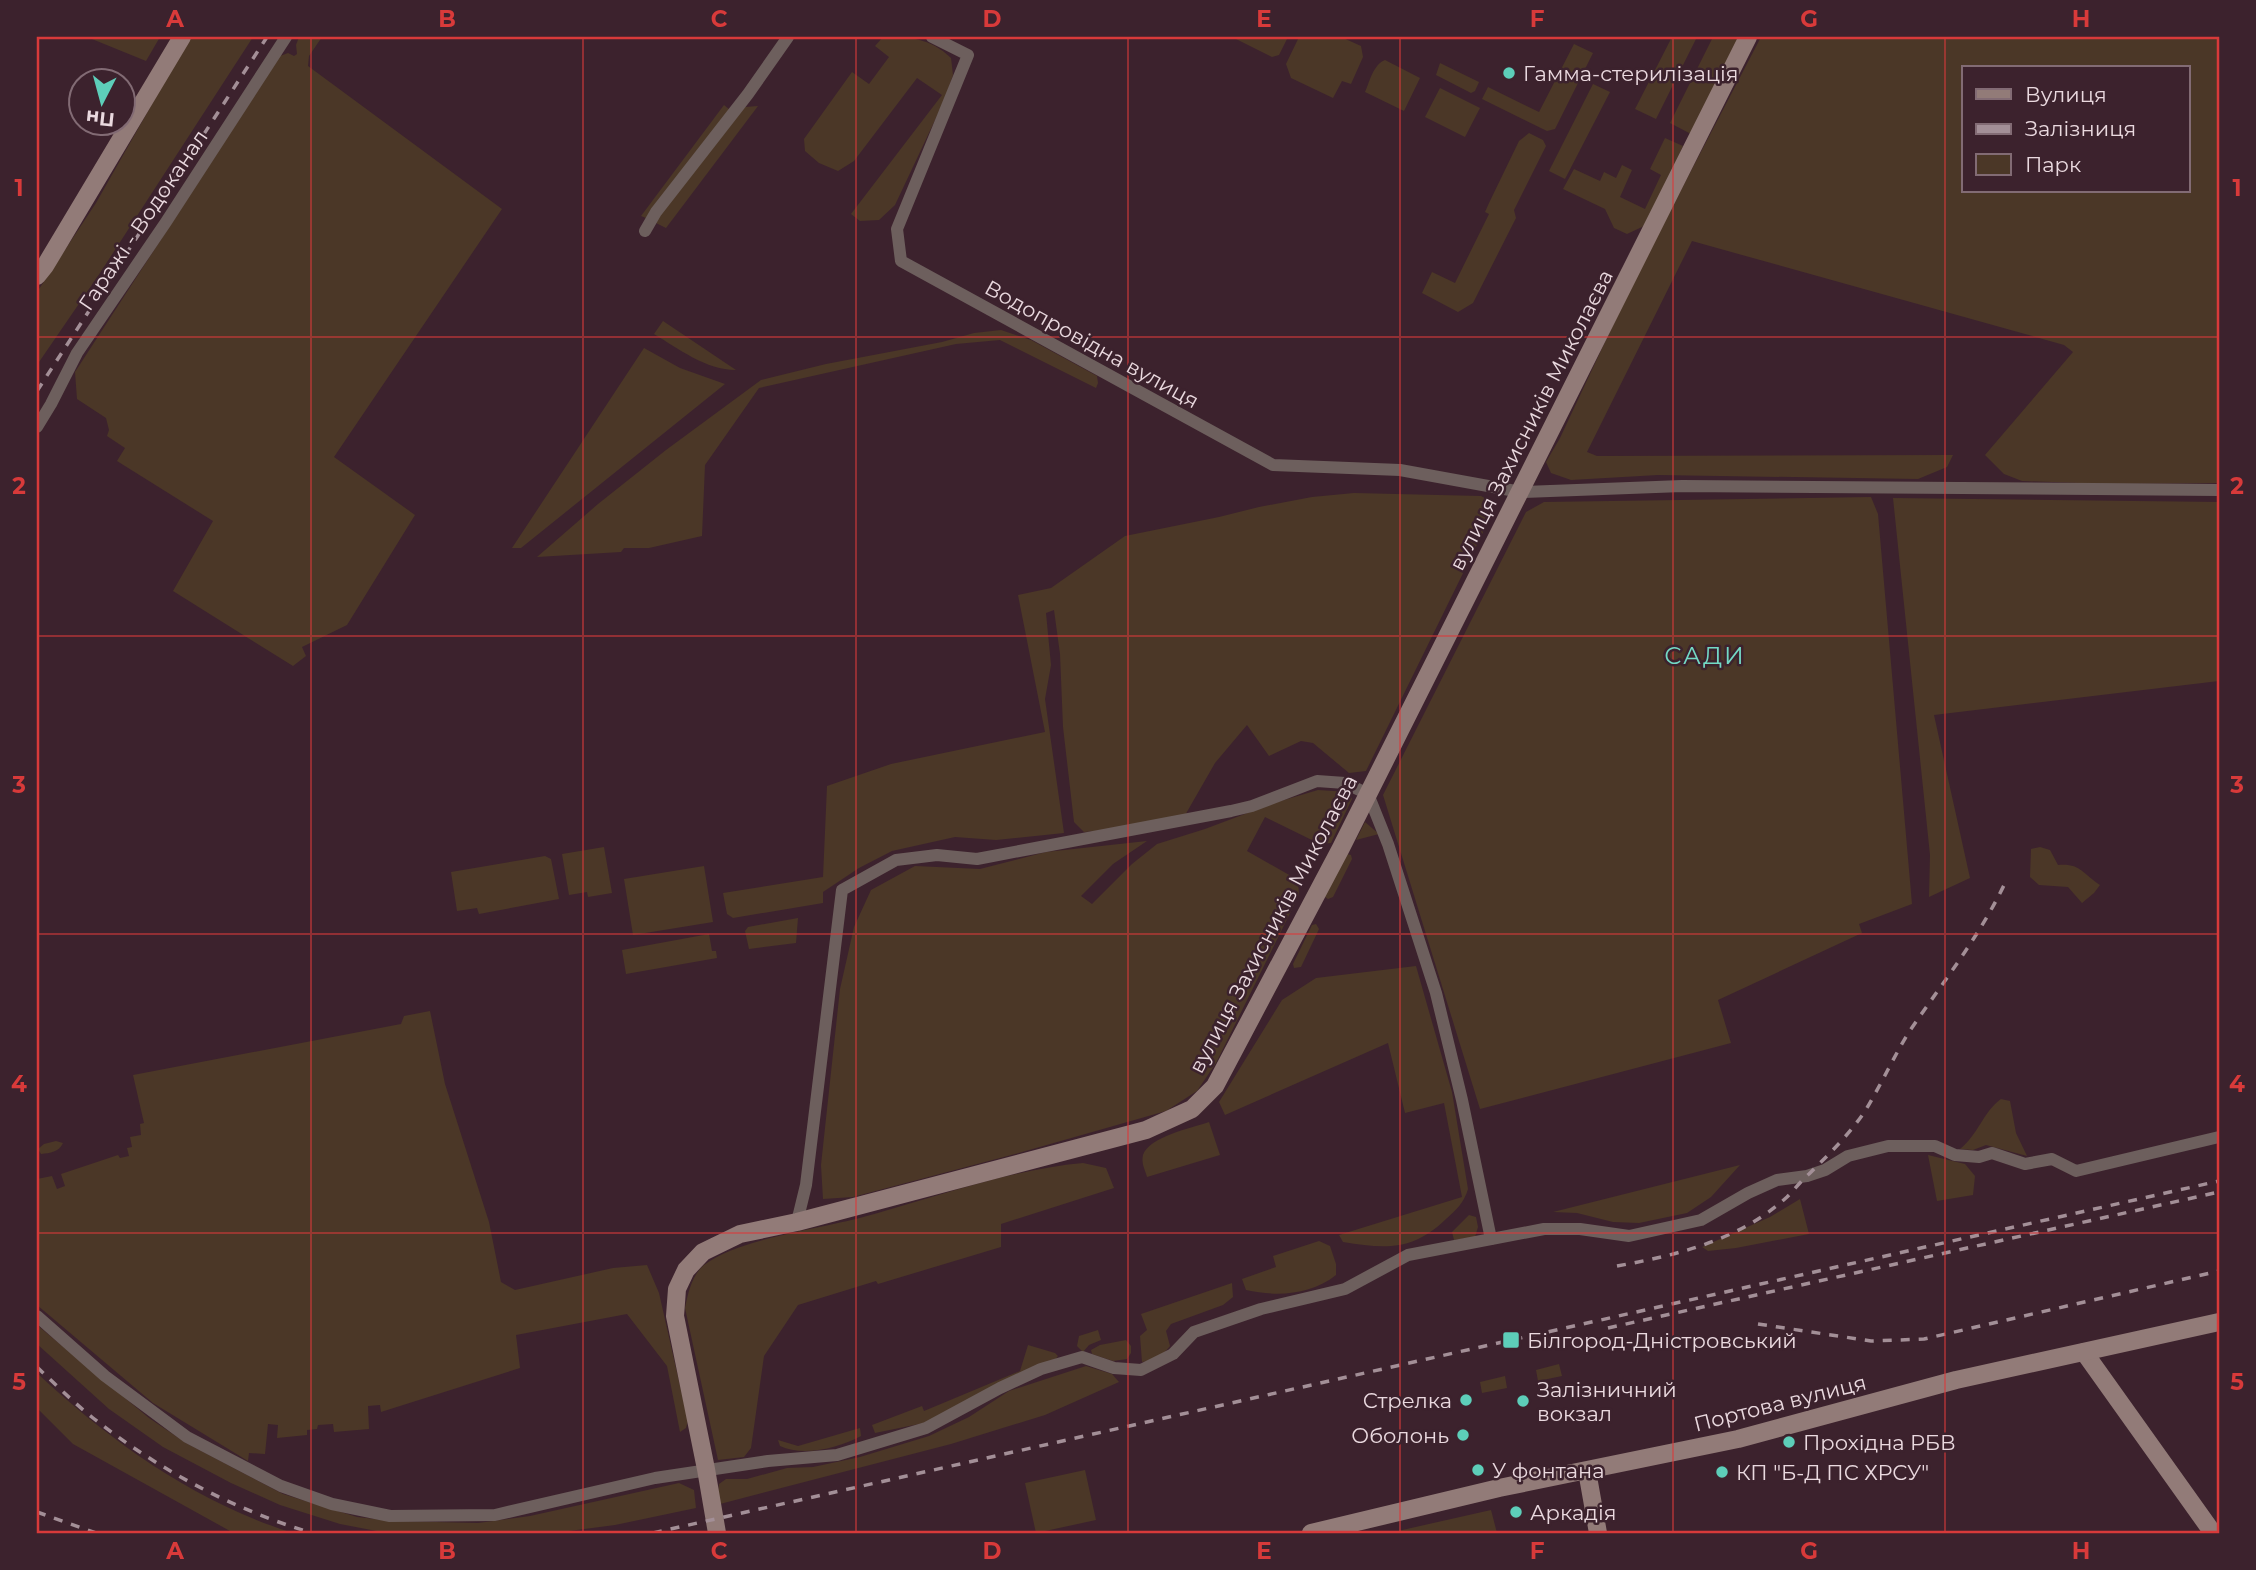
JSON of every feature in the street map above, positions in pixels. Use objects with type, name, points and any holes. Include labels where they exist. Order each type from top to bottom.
[{"type":"street","points":[[37,276],[182,37]]},
{"type":"street","name":"Гаражі - Водоканал","points":[[37,427],[77,353],[286,37]]},
{"type":"street","points":[[645,231],[656,212],[748,94],[788,37]]},
{"type":"street","name":"Водопровідна вулиця","points":[[932,37],[968,55],[897,229],[901,261],[1273,465],[1400,470],[1521,492]]},
{"type":"street","name":"вулиця Захисників Миколаєва","points":[[716,1533],[675,1316],[677,1289],[686,1270],[703,1252],[740,1234],[797,1222],[1146,1130],[1192,1109],[1214,1086],[1368,794],[1748,37]]},
{"type":"street","points":[[1521,492],[1682,486],[2219,489]]},
{"type":"street","points":[[797,1222],[806,1185],[842,890],[896,860],[937,855],[977,859],[1231,811],[1252,806],[1317,781],[1345,783],[1368,794],[1388,844],[1436,993],[1462,1100],[1491,1240]]},
{"type":"street","points":[[37,1316],[105,1376],[187,1437],[281,1486],[332,1504],[390,1516],[495,1515],[706,1469],[837,1455],[926,1428],[1041,1369],[1082,1357],[1114,1368],[1141,1370],[1174,1354],[1194,1332],[1261,1309],[1345,1289],[1408,1255],[1544,1229],[1580,1228],[1629,1236],[1701,1220],[1777,1180],[1816,1173],[1848,1156],[1888,1146],[1935,1146],[1955,1154],[1979,1157],[1992,1153],[2025,1164],[2052,1159],[2076,1171],[2219,1137]]},
{"type":"street","name":"Портова вулиця","points":[[1311,1533],[1499,1488],[1738,1439],[1956,1380],[2219,1322]]},
{"type":"street","points":[[2084,1352],[2213,1533]]},
{"type":"street","points":[[1587,1471],[1598,1533]]},
{"type":"green space","points":[[87,37],[160,37],[146,61]]},
{"type":"green space","points":[[190,37],[253,37],[37,365],[37,292],[96,203]]},
{"type":"green space","points":[[299,37],[322,37],[309,56],[308,66],[502,209],[334,457],[415,515],[347,625],[302,647],[306,656],[293,666],[173,591],[213,521],[117,461],[125,448],[107,436],[109,430],[106,418],[77,399],[75,372],[280,56],[297,54]]},
{"type":"green space","points":[[883,37],[911,38],[935,46],[951,58],[953,75],[944,101],[895,205],[879,220],[860,221],[851,214],[942,95],[917,78],[854,161],[838,171],[819,163],[805,151],[804,139],[852,72],[869,84],[889,57],[875,46]]},
{"type":"green space","points":[[1232,37],[1288,37],[1279,55],[1272,57]]},
{"type":"green space","points":[[1299,37],[1341,37],[1361,46],[1363,57],[1351,84],[1342,81],[1333,98],[1291,78],[1286,64]]},
{"type":"green space","points":[[1672,37],[1697,37],[1656,119],[1635,109]]},
{"type":"green space","points":[[1713,37],[1739,37],[1691,134],[1670,123]]},
{"type":"green space","points":[[1761,37],[2219,37],[2219,483],[2107,484],[2022,481],[2004,474],[1985,455],[2073,352],[2064,345],[1692,241],[1587,452],[1597,456],[1953,455],[1947,467],[1918,479],[1658,475],[1571,480],[1551,473],[1546,462],[1560,438],[1635,278]]},
{"type":"green space","points":[[1574,44],[1593,53],[1555,129],[1547,131],[1482,99],[1488,87],[1539,112]]},
{"type":"green space","points":[[1385,60],[1420,78],[1404,111],[1365,92],[1375,69]]},
{"type":"green space","points":[[1440,63],[1479,82],[1475,91],[1471,93],[1436,75]]},
{"type":"green space","points":[[1593,84],[1610,92],[1565,179],[1549,171]]},
{"type":"green space","points":[[1440,88],[1480,108],[1465,137],[1425,117]]},
{"type":"green space","points":[[724,105],[730,110],[646,218],[641,216]]},
{"type":"green space","points":[[758,106],[666,228],[656,223],[657,218],[745,107]]},
{"type":"green space","points":[[1529,133],[1543,140],[1546,146],[1514,210],[1516,218],[1473,303],[1458,312],[1422,293],[1432,272],[1455,283],[1489,214],[1485,212],[1519,141]]},
{"type":"green space","points":[[1665,138],[1683,146],[1650,219],[1642,227],[1627,234],[1614,228],[1605,209],[1563,189],[1574,169],[1600,181],[1604,172],[1616,178],[1622,165],[1632,170],[1620,197],[1645,209],[1661,175],[1650,169]]},
{"type":"green space","points":[[663,321],[736,370],[703,363],[654,334]]},
{"type":"green space","points":[[1001,330],[1031,340],[1097,376],[1096,388],[1000,340],[956,344],[759,388],[705,465],[702,536],[649,548],[624,548],[621,552],[537,557],[666,450],[761,380],[974,333]]},
{"type":"green space","points":[[644,348],[680,368],[725,384],[521,548],[512,548]]},
{"type":"green space","points":[[1354,493],[1481,496],[1492,502],[1494,510],[1366,771],[1349,773],[1313,743],[1301,741],[1269,756],[1247,725],[1215,763],[1180,824],[1084,832],[1074,822],[1054,610],[1046,613],[1051,665],[1045,699],[1064,833],[996,840],[955,837],[892,851],[859,868],[823,892],[823,903],[733,918],[727,914],[723,893],[823,877],[827,786],[891,764],[1045,732],[1018,595],[1051,588],[1125,536],[1312,497]]},
{"type":"green space","points":[[1871,497],[1878,514],[1912,904],[1859,924],[1862,933],[1718,1000],[1731,1043],[1480,1109],[1383,795],[1526,512],[1544,502]]},
{"type":"green space","points":[[1893,498],[2219,502],[2219,681],[1934,715],[1970,878],[1929,897],[1930,855]]},
{"type":"green space","points":[[1318,790],[1349,792],[1352,799],[1331,843],[1320,844],[1265,817],[1247,851],[1298,880],[1299,895],[1216,1063],[1197,1091],[1166,1111],[853,1197],[823,1199],[821,1165],[840,989],[854,927],[871,890],[915,866],[980,869],[1046,852],[1147,841],[1113,864],[1081,896],[1092,904],[1132,864],[1157,844]]},
{"type":"green space","points":[[1365,822],[1379,834],[1356,840]]},
{"type":"green space","points":[[604,847],[612,893],[588,897],[587,892],[569,895],[562,854]]},
{"type":"green space","points":[[2040,847],[2050,850],[2058,865],[2076,867],[2100,885],[2082,903],[2068,887],[2039,885],[2030,877],[2031,849]]},
{"type":"green space","points":[[1347,854],[1351,855],[1352,859],[1333,897],[1328,899],[1325,894]]},
{"type":"green space","points":[[545,856],[551,859],[559,899],[479,914],[477,908],[457,911],[451,872]]},
{"type":"green space","points":[[704,866],[713,922],[633,935],[624,879]]},
{"type":"green space","points":[[798,918],[796,943],[749,949],[745,931],[748,927]]},
{"type":"green space","points":[[1316,924],[1319,929],[1301,967],[1294,968],[1293,964],[1312,925]]},
{"type":"green space","points":[[709,934],[712,951],[716,951],[717,958],[626,974],[622,950]]},
{"type":"green space","points":[[1416,966],[1452,1092],[1468,1189],[1462,1202],[1450,1216],[1422,1237],[1386,1246],[1343,1242],[1339,1235],[1462,1197],[1444,1103],[1405,1113],[1388,1043],[1225,1115],[1219,1102],[1282,1000],[1316,978]]},
{"type":"green space","points":[[430,1011],[445,1084],[489,1222],[501,1282],[515,1290],[613,1268],[647,1265],[659,1293],[688,1421],[686,1428],[680,1432],[667,1366],[627,1314],[516,1335],[520,1368],[381,1412],[380,1405],[368,1406],[369,1429],[334,1432],[333,1424],[318,1425],[317,1429],[307,1430],[307,1435],[277,1438],[278,1425],[268,1424],[265,1454],[249,1453],[248,1461],[153,1403],[37,1305],[37,1179],[52,1176],[57,1189],[65,1186],[61,1174],[118,1155],[120,1158],[129,1156],[127,1148],[132,1147],[130,1137],[141,1135],[140,1124],[144,1123],[133,1075],[401,1024],[404,1016]]},
{"type":"green space","points":[[2001,1099],[2010,1101],[2016,1133],[2027,1156],[1986,1145],[1973,1150],[1960,1149],[1990,1110]]},
{"type":"green space","points":[[1209,1122],[1220,1155],[1147,1177],[1143,1155],[1153,1143]]},
{"type":"green space","points":[[56,1141],[63,1143],[51,1152],[41,1154],[38,1149],[44,1144]]},
{"type":"green space","points":[[1928,1155],[1965,1164],[1975,1176],[1973,1195],[1937,1201]]},
{"type":"green space","points":[[1083,1163],[1106,1168],[1114,1188],[1001,1224],[1001,1247],[798,1305],[764,1356],[751,1448],[744,1457],[718,1460],[685,1308],[689,1290],[704,1265],[718,1256],[777,1236],[856,1219],[1026,1172]]},
{"type":"green space","points":[[1740,1165],[1711,1197],[1687,1213],[1639,1223],[1613,1222],[1577,1213],[1553,1212]]},
{"type":"green space","points":[[1800,1199],[1809,1234],[1736,1248],[1708,1251],[1702,1247],[1770,1217]]},
{"type":"green space","points":[[1469,1215],[1476,1217],[1478,1227],[1475,1237],[1454,1240],[1452,1232]]},
{"type":"green space","points":[[1319,1241],[1330,1246],[1336,1264],[1336,1275],[1326,1282],[1293,1293],[1246,1290],[1242,1279],[1276,1267],[1273,1256]]},
{"type":"green space","points":[[1232,1283],[1233,1297],[1223,1305],[1171,1324],[1166,1331],[1170,1346],[1158,1357],[1142,1362],[1140,1336],[1147,1330],[1141,1314]]},
{"type":"green space","points":[[37,1325],[149,1418],[186,1443],[283,1494],[357,1517],[394,1521],[478,1523],[530,1516],[679,1483],[694,1490],[696,1508],[615,1525],[554,1533],[387,1533],[340,1524],[280,1505],[163,1447],[109,1409],[37,1344]]},
{"type":"green space","points":[[1098,1330],[1101,1340],[1089,1345],[1083,1352],[1077,1346],[1079,1336]]},
{"type":"green space","points":[[1126,1340],[1131,1346],[1127,1359],[1113,1361],[1092,1354],[1091,1350],[1100,1345]]},
{"type":"green space","points":[[1028,1345],[1058,1356],[1054,1361],[924,1423],[875,1433],[872,1425],[922,1406],[924,1411],[1020,1371]]},
{"type":"green space","points":[[1559,1364],[1562,1376],[1538,1381],[1536,1370]]},
{"type":"green space","points":[[1086,1366],[1112,1374],[1119,1382],[1045,1415],[951,1444],[720,1504],[717,1497],[719,1484],[726,1479],[747,1479],[787,1468],[813,1467],[860,1457],[929,1436],[969,1417],[1009,1391]]},
{"type":"green space","points":[[37,1373],[94,1423],[188,1487],[222,1505],[293,1533],[230,1533],[73,1444],[37,1408]]},
{"type":"green space","points":[[1505,1376],[1507,1388],[1482,1393],[1480,1382]]},
{"type":"green space","points":[[860,1428],[861,1436],[821,1450],[789,1449],[780,1446],[778,1440],[798,1446]]},
{"type":"green space","points":[[1085,1470],[1096,1520],[1036,1533],[1025,1483]]},
{"type":"green space","points":[[1491,1510],[1497,1533],[1389,1533]]},
{"type":"railway","points":[[37,391],[267,37]]},
{"type":"railway","points":[[1617,1266],[1663,1257],[1707,1244],[1749,1224],[1787,1197],[1839,1144],[1865,1111],[1909,1032],[1973,940],[2006,881]]},
{"type":"railway","points":[[653,1533],[2219,1181]]},
{"type":"railway","points":[[1608,1328],[2219,1192]]},
{"type":"railway","points":[[1758,1324],[1871,1341],[1924,1339],[2219,1271]]},
{"type":"railway","points":[[37,1367],[93,1418],[170,1471],[225,1500],[312,1533]]},
{"type":"railway","points":[[37,1512],[96,1533]]},
{"type":"place","name":"Гамма-стерилізація","points":[[1509,73]]},
{"type":"place","name":"Білгород-Дністровський","points":[[1511,1340]]},
{"type":"place","name":"Стрелка","points":[[1466,1400]]},
{"type":"place","name":"Залізничний вокзал","points":[[1523,1401]]},
{"type":"place","name":"Оболонь","points":[[1463,1435]]},
{"type":"place","name":"Прохідна РБВ","points":[[1789,1442]]},
{"type":"place","name":"У фонтана","points":[[1478,1470]]},
{"type":"place","name":"КП \"Б-Д ПС ХРСУ\"","points":[[1722,1472]]},
{"type":"place","name":"Аркадія","points":[[1516,1512]]},
{"type":"district","name":"САДИ","points":[[1705,655]]}]
